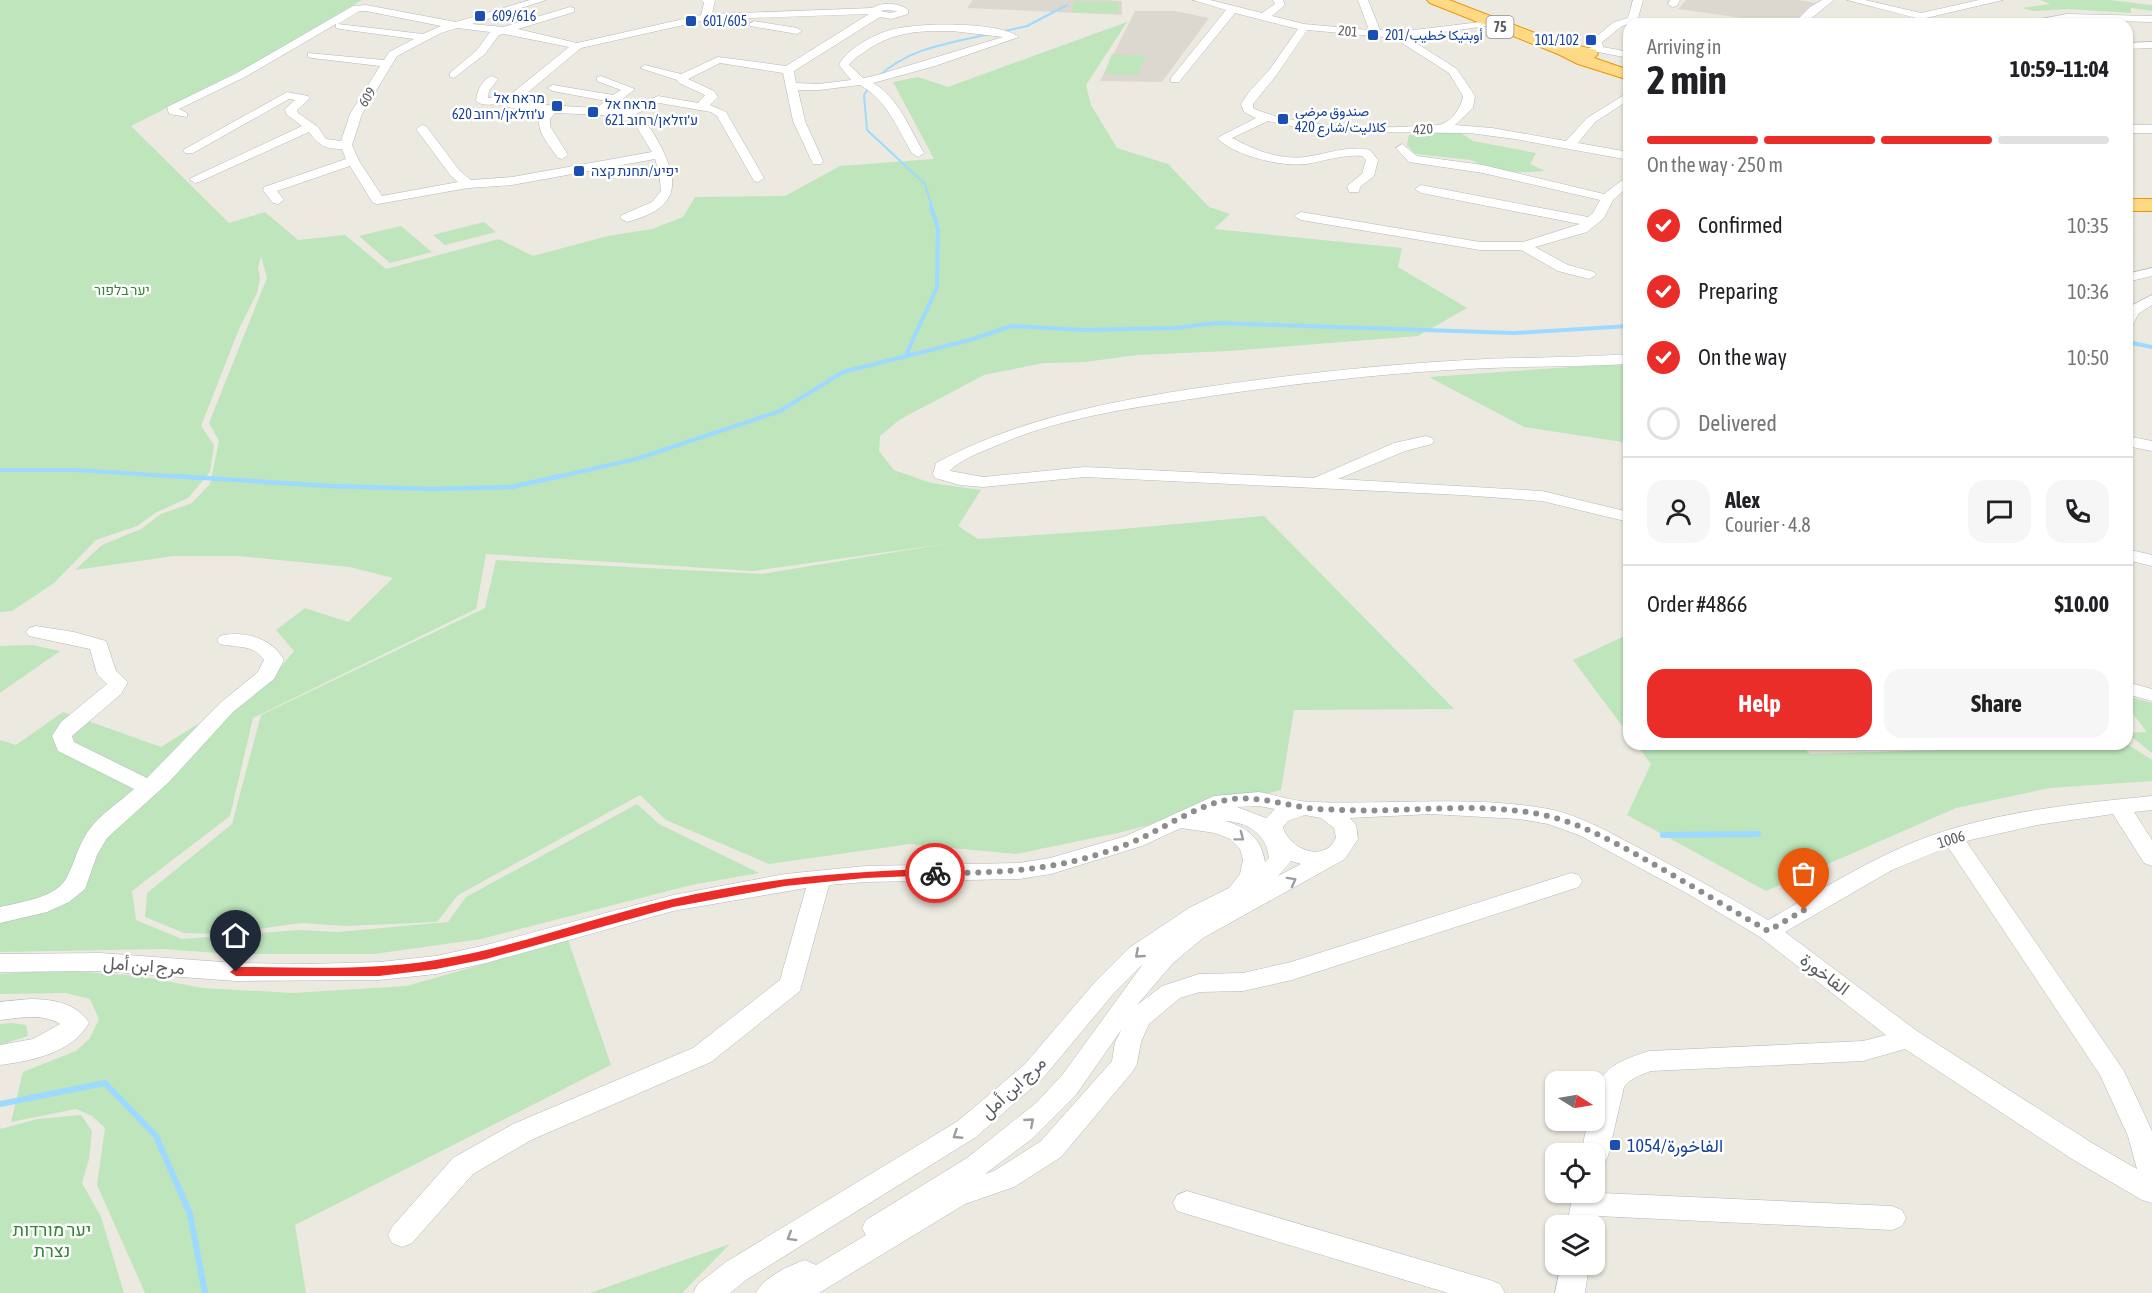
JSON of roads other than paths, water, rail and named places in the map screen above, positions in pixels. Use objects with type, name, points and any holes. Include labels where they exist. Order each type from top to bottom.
[{"type":"highway","name":"75","points":[[1435,0],[1582,52],[1623,72]]},
{"type":"highway","name":"75","points":[[1451,0],[1496,22]]},
{"type":"highway","points":[[2133,200],[2152,200]]},
{"type":"highway","points":[[2133,205],[2152,205]]},
{"type":"street","name":"609","points":[[346,145],[356,114],[393,54],[423,37],[455,24],[542,0]]},
{"type":"street","points":[[706,17],[708,0]]},
{"type":"street","points":[[836,0],[873,12]]},
{"type":"street","name":"201","points":[[1198,0],[1304,27],[1397,35],[1496,22]]},
{"type":"street","points":[[1264,17],[1280,5],[1278,0]]},
{"type":"street","points":[[1363,0],[1376,33]]},
{"type":"street","points":[[1634,18],[1638,0]]},
{"type":"street","points":[[1806,18],[1829,0]]},
{"type":"street","points":[[1852,0],[1914,18]]},
{"type":"street","points":[[1927,18],[1972,3],[1998,0]]},
{"type":"street","points":[[682,78],[718,60],[788,70],[881,7],[900,5]]},
{"type":"street","points":[[183,115],[173,112],[173,107],[241,75],[357,8],[455,24],[503,29],[577,46],[706,17],[873,12]]},
{"type":"street","points":[[454,75],[481,51],[495,33],[570,10]]},
{"type":"street","points":[[1175,80],[1232,10]]},
{"type":"street","points":[[2058,18],[2067,16],[2124,18]]},
{"type":"street","points":[[706,17],[797,31]]},
{"type":"street","points":[[2133,18],[2152,19]]},
{"type":"street","points":[[1582,52],[1608,29],[1623,24]]},
{"type":"street","points":[[340,26],[423,37]]},
{"type":"street","points":[[792,86],[816,87],[860,83],[1014,37],[996,32],[933,27],[891,32],[847,58],[845,68],[860,83],[881,94],[918,153]]},
{"type":"street","points":[[1266,118],[1252,113],[1248,110],[1247,104],[1304,27]]},
{"type":"street","points":[[1397,35],[1453,71],[1469,96],[1467,108],[1446,127]]},
{"type":"street","points":[[2133,46],[2152,45]]},
{"type":"street","points":[[492,79],[483,91],[482,101],[509,102],[577,46]]},
{"type":"street","points":[[1582,52],[1623,55]]},
{"type":"street","points":[[312,55],[387,64]]},
{"type":"street","points":[[645,68],[682,78],[683,81],[710,93],[712,97],[701,106]]},
{"type":"street","points":[[788,70],[799,121],[817,161]]},
{"type":"street","points":[[598,111],[629,89],[601,79]]},
{"type":"street","points":[[553,88],[616,99]]},
{"type":"street","points":[[189,150],[287,95],[304,98],[291,109],[292,114],[310,127],[322,142],[329,145],[346,145],[353,161],[378,200],[468,184],[512,182],[657,155]]},
{"type":"street","points":[[509,102],[515,107],[628,113],[658,99],[701,106],[722,114],[758,178]]},
{"type":"street","points":[[1569,145],[1591,120],[1623,99]]},
{"type":"street","points":[[552,109],[544,118],[544,126],[562,155]]},
{"type":"street","points":[[627,218],[655,205],[665,197],[669,188],[668,174],[641,124],[628,113]]},
{"type":"street","points":[[1266,118],[1223,138],[1268,158],[1287,161],[1350,152],[1366,153],[1372,160],[1368,177],[1353,186],[1354,189]]},
{"type":"street","name":"420","points":[[1266,118],[1344,127],[1409,130],[1446,127],[1623,155]]},
{"type":"street","points":[[195,179],[310,127]]},
{"type":"street","points":[[422,129],[455,173],[468,184]]},
{"type":"street","points":[[2133,129],[2152,129]]},
{"type":"street","points":[[1402,148],[1413,159],[1483,169],[1607,198]]},
{"type":"street","points":[[278,200],[269,190],[353,161]]},
{"type":"street","points":[[1300,216],[1480,246],[1524,246],[1570,234],[1592,222],[1599,215],[1607,198],[1623,184]]},
{"type":"street","points":[[1421,189],[1592,222]]},
{"type":"street","points":[[1524,246],[1543,259],[1575,273],[1588,275]]},
{"type":"street","points":[[2133,277],[2152,272]]},
{"type":"street","points":[[2133,288],[2152,287]]},
{"type":"street","points":[[2133,311],[2152,299]]},
{"type":"street","points":[[1623,358],[1445,365],[1327,375],[1087,411],[1011,433],[962,455],[942,467],[941,474],[966,482],[983,482],[1085,472],[1542,496],[1623,516]]},
{"type":"street","points":[[1316,483],[1400,447],[1426,441]]},
{"type":"street","points":[[2133,442],[2152,446]]},
{"type":"street","points":[[2133,556],[2152,561]]},
{"type":"street","points":[[36,632],[74,638],[99,645],[107,674],[118,682],[114,690],[68,727],[62,736],[65,746],[148,787]]},
{"type":"street","points":[[0,915],[39,906],[61,896],[77,883],[86,855],[98,833],[161,777],[226,708],[267,675],[274,660],[266,648],[260,644],[227,640]]},
{"type":"street","points":[[2133,690],[2152,695]]},
{"type":"street","name":"مرج ابن أمل","points":[[0,963],[100,962],[236,972],[379,971],[436,965],[486,954],[673,903],[785,882],[865,874],[1019,872],[1090,856],[1177,823],[1212,804],[1237,799],[1272,801],[1310,808]]},
{"type":"street","name":"1006","points":[[1768,931],[1859,879],[1924,847],[1992,826],[2085,810],[2152,803]]},
{"type":"street","points":[[2119,806],[2152,858]]},
{"type":"street","points":[[771,1293],[994,1153],[1067,1088],[1149,971],[1178,944],[1211,922],[1286,884],[1339,847],[1345,825],[1338,818],[1310,808],[1292,810],[1276,820],[1272,828],[1276,841],[1293,854],[1305,858],[1339,847]]},
{"type":"street","name":"الفاخورة","points":[[1310,808],[1367,811],[1450,808],[1519,812],[1551,817],[1587,830],[1629,850],[1768,931],[1908,1038],[2082,1151],[2152,1192]]},
{"type":"street","name":"الفاخورة","points":[[1339,847],[1369,820],[1404,809]]},
{"type":"street","name":"مرج ابن أمل","points":[[708,1293],[736,1271],[967,1129],[1034,1071],[1104,988],[1138,954],[1197,914],[1234,895],[1268,873],[1280,860],[1276,841],[1263,824],[1237,815],[1208,814],[1177,823]]},
{"type":"street","points":[[1177,823],[1221,826],[1238,834],[1249,845],[1254,868],[1249,880],[1234,895]]},
{"type":"street","points":[[1953,838],[2111,1071],[2141,1136],[2152,1175]]},
{"type":"street","points":[[402,1235],[463,1166],[532,1128],[702,1055],[791,985],[820,879]]},
{"type":"street","points":[[794,1293],[955,1196],[1004,1179],[1051,1149],[1124,1064],[1128,1042],[1138,1018],[1171,992],[1199,983],[1244,982],[1292,971],[1571,881]]},
{"type":"street","points":[[0,1011],[29,1008],[54,1009],[69,1015],[76,1023],[68,1034],[47,1044],[0,1055]]},
{"type":"street","points":[[1597,1143],[1605,1104],[1620,1072],[1649,1061],[1863,1051],[1908,1038]]},
{"type":"street","points":[[1187,1203],[1490,1293]]},
{"type":"street","points":[[1584,1207],[1892,1218]]},
{"type":"street","points":[[1570,1293],[1573,1275]]},
{"type":"waterway","points":[[1001,32],[1027,26],[1067,5]]},
{"type":"waterway","points":[[877,78],[915,53],[990,34]]},
{"type":"waterway","points":[[870,87],[864,95],[867,130],[925,184],[932,207]]},
{"type":"waterway","points":[[906,355],[937,287],[938,229],[931,206]]},
{"type":"waterway","points":[[553,478],[636,459],[780,411],[843,372],[970,340],[1011,326],[1084,330],[1175,328],[1216,323],[1514,333],[1623,326]]},
{"type":"waterway","points":[[2133,343],[2152,347]]},
{"type":"waterway","points":[[0,470],[77,470],[199,478]]},
{"type":"waterway","points":[[175,476],[329,486],[432,489],[512,487],[560,476]]},
{"type":"waterway","points":[[1663,835],[1758,834]]},
{"type":"waterway","points":[[0,1104],[105,1083],[156,1136],[190,1214],[205,1293]]},
{"type":"place","name":"609/616","points":[[480,16]]},
{"type":"place","name":"601/605","points":[[691,21]]},
{"type":"place","name":"أوبتيكا خطيب/201","points":[[1373,35]]},
{"type":"place","name":"101/102","points":[[1591,40]]},
{"type":"place","name":"מראח אל ע׳וזלאן/רחוב 620","points":[[557,106]]},
{"type":"place","name":"מראח אל ע׳וזלאן/רחוב 621","points":[[593,112]]},
{"type":"place","name":"صندوق مرضى كلاليت/شارع 420","points":[[1283,119]]},
{"type":"place","name":"יפיע/תחנת קצה","points":[[579,171]]},
{"type":"place","name":"الفاخورة/1054","points":[[1615,1145]]},
{"type":"park label","name":"יער בלפור","points":[[122,290]]},
{"type":"park label","name":"יער מורדות נצרת","points":[[52,1239]]}]
